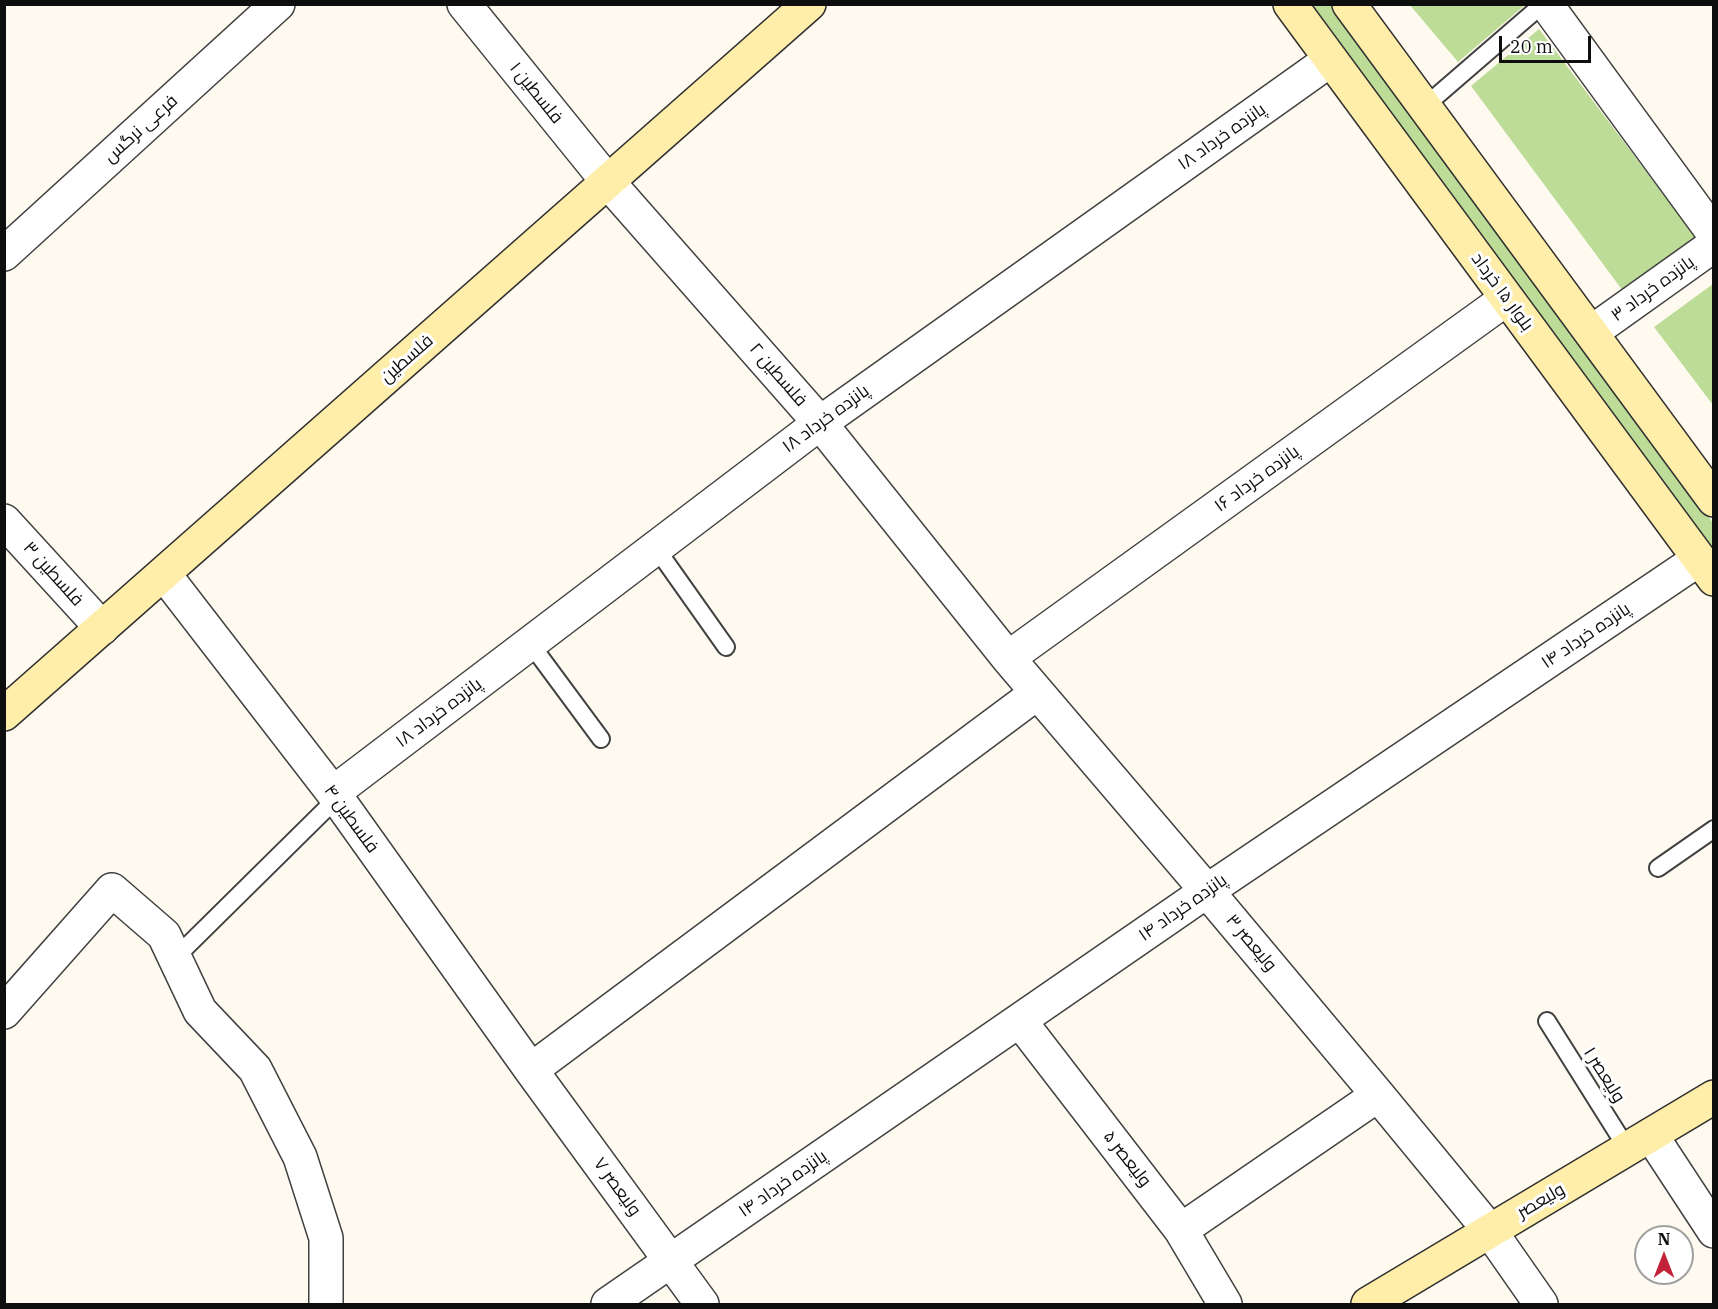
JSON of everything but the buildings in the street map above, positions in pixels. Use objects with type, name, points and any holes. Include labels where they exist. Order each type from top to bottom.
[{"type":"main road","name":"فلسطین","points":[[4,714],[809,4]]},
{"type":"main road","name":"بلوار ۱۵ خرداد","points":[[1290,4],[1706,569]]},
{"type":"main road","points":[[1349,4],[1592,332],[1713,500]]},
{"type":"main road","name":"ولیعصر","points":[[1368,1305],[1713,1097]]},
{"type":"street","name":"فرعی نرگس","points":[[4,254],[278,4]]},
{"type":"street","name":"فلسطین ۱","points":[[464,4],[608,182]]},
{"type":"street","points":[[1545,4],[1713,234]]},
{"type":"street","name":"پانزده خرداد ۱۸","points":[[335,796],[530,643],[820,423],[1330,60]]},
{"type":"street","name":"فلسطین ۲","points":[[608,182],[820,423],[1008,658]]},
{"type":"street","name":"پانزده خرداد ۳","points":[[1592,332],[1713,245]]},
{"type":"street","name":"پانزده خرداد ۱۶","points":[[1008,658],[1506,299]]},
{"type":"street","name":"فلسطین ۳","points":[[4,521],[102,628]]},
{"type":"street","name":"پانزده خرداد ۱۴","points":[[608,1305],[1207,891],[1706,569]]},
{"type":"street","name":"فلسطین ۴","points":[[164,574],[335,796],[531,1070]]},
{"type":"street","name":"ولیعصر ۳","points":[[1008,658],[1378,1095],[1490,1231],[1541,1305]]},
{"type":"street","points":[[531,1070],[1036,693]]},
{"type":"street","points":[[4,1011],[112,890],[164,935],[200,1011],[255,1068],[300,1157],[326,1238],[326,1305]]},
{"type":"street","name":"ولیعصر ۵","points":[[1020,1021],[1181,1230],[1225,1305]]},
{"type":"street","name":"ولیعصر ۷","points":[[531,1070],[702,1305]]},
{"type":"street","points":[[1181,1230],[1378,1095]]},
{"type":"street","points":[[1639,1143],[1713,1231]]},
{"type":"lane","points":[[1425,106],[1545,4]]},
{"type":"lane","points":[[656,548],[726,647]]},
{"type":"lane","points":[[530,643],[601,739]]},
{"type":"lane","points":[[175,958],[335,796]]},
{"type":"lane","points":[[1658,868],[1713,829]]},
{"type":"lane","name":"ولیعصر ۱","points":[[1547,1021],[1639,1143]]},
{"type":"green space","points":[[1301,5],[1334,5],[1713,523],[1713,561]]},
{"type":"green space","points":[[1410,5],[1525,5],[1458,62]]},
{"type":"green space","points":[[1539,29],[1696,238],[1623,291],[1471,86]]},
{"type":"green space","points":[[1713,284],[1713,405],[1654,327]]}]
